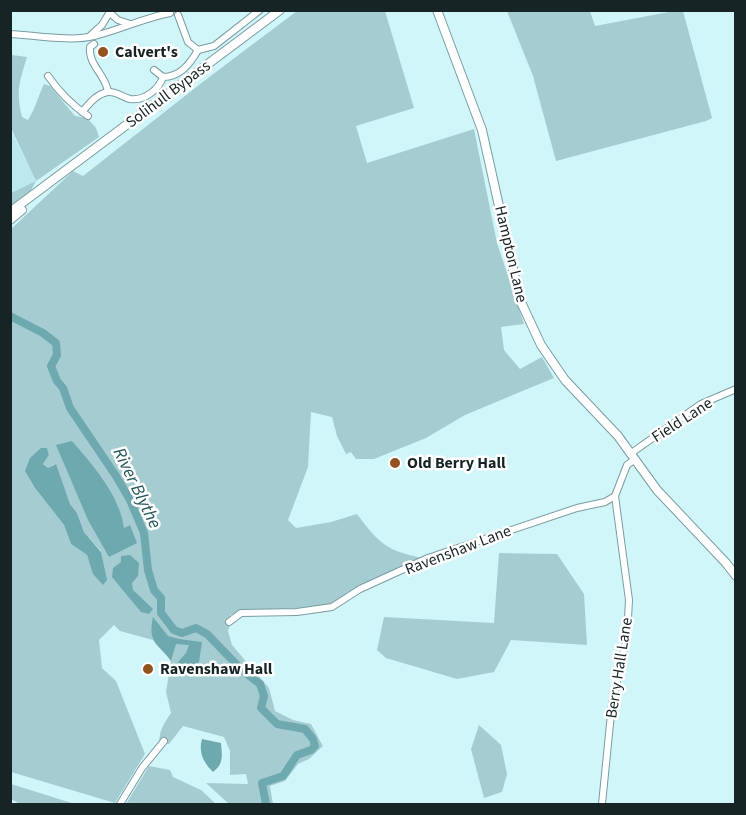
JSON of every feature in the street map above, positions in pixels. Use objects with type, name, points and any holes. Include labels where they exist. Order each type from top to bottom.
[{"type":"highway","name":"Solihull Bypass","points":[[10,212],[280,10]]},
{"type":"highway","name":"Solihull Bypass","points":[[10,220],[57,177]]},
{"type":"main road","name":"Hampton Lane","points":[[437,10],[483,136],[516,284],[526,315],[552,363],[618,436],[657,490],[726,563],[735,576]]},
{"type":"street","points":[[53,78],[70,103],[85,114],[93,99],[108,92],[130,99],[143,97],[157,88],[163,77],[178,73],[191,62],[198,50],[214,46],[260,10]]},
{"type":"street","points":[[90,37],[111,12],[118,20],[130,24]]},
{"type":"street","points":[[10,34],[90,37],[151,16],[170,12],[172,15],[180,13],[189,42],[198,50]]},
{"type":"street","points":[[90,46],[91,60],[108,92]]},
{"type":"street","points":[[154,70],[163,77]]},
{"type":"street","name":"Field Lane","points":[[632,457],[701,404],[735,389]]},
{"type":"street","points":[[615,496],[620,477],[632,457]]},
{"type":"street","name":"Ravenshaw Lane","points":[[229,622],[241,613],[297,612],[332,607],[360,589],[428,558],[577,508],[605,502],[615,496]]},
{"type":"street","name":"Berry Hall Lane","points":[[602,804],[612,704],[627,637],[629,600],[615,496]]},
{"type":"street","points":[[120,804],[141,768],[164,741]]},
{"type":"shaded area","points":[[297,11],[385,11],[414,108],[356,126],[367,163],[474,129],[497,243],[524,324],[501,327],[504,350],[520,369],[542,357],[554,378],[465,415],[426,438],[374,459],[356,459],[351,452],[346,454],[337,436],[332,417],[311,412],[308,467],[288,520],[296,528],[331,522],[357,514],[384,544],[400,552],[423,558],[336,602],[318,607],[241,611],[230,615],[228,631],[232,645],[269,688],[275,711],[293,720],[311,724],[323,746],[309,759],[298,764],[285,781],[270,786],[273,804],[229,804],[206,783],[248,784],[246,774],[230,775],[230,751],[224,737],[183,726],[169,744],[159,744],[162,727],[171,713],[166,692],[171,661],[153,640],[120,631],[114,625],[99,640],[102,668],[116,681],[145,754],[115,803],[11,772],[11,229],[73,171],[83,176]],"holes":[[[47,448],[49,455],[43,464],[48,468],[55,464],[70,504],[77,513],[84,532],[101,551],[103,584],[94,574],[87,555],[71,544],[64,525],[35,488]]]},
{"type":"shaded area","points":[[507,11],[590,11],[595,26],[683,11],[712,118],[556,161],[533,76]]},
{"type":"shaded area","points":[[12,55],[27,57],[19,87],[22,117],[28,120],[44,84],[50,86],[75,116],[87,118],[96,128],[99,137],[36,181],[11,128],[10,60]]},
{"type":"shaded area","points":[[10,128],[36,181],[11,193],[10,193]]},
{"type":"shaded area","points":[[36,181],[30,192],[11,207],[11,193]]},
{"type":"shaded area","points":[[72,441],[111,492],[124,528],[130,525],[137,543],[109,557],[88,520],[56,445]]},
{"type":"shaded area","points":[[41,448],[47,448],[49,455],[43,464],[48,468],[56,464],[70,504],[77,513],[84,532],[101,552],[107,580],[103,585],[93,574],[87,555],[71,544],[64,525],[35,488],[25,471],[30,458]]},
{"type":"shaded area","points":[[499,553],[557,554],[584,594],[587,645],[511,640],[494,672],[457,679],[386,658],[377,650],[384,617],[494,623]]},
{"type":"shaded area","points":[[130,555],[139,563],[138,576],[132,583],[133,590],[153,609],[149,614],[141,612],[112,577],[113,568],[121,562],[121,556]]},
{"type":"shaded area","points":[[153,617],[168,636],[202,642],[199,662],[190,671],[181,670],[178,662],[186,653],[189,645],[176,644],[171,661],[153,638]]},
{"type":"shaded area","points":[[479,725],[501,745],[507,774],[502,792],[484,798],[471,749]]},
{"type":"shaded area","points":[[202,739],[221,743],[221,762],[213,772],[203,757]]},
{"type":"shaded area","points":[[149,766],[170,770],[173,777],[201,790],[216,804],[126,804]]},
{"type":"shaded area","points":[[11,784],[75,804],[20,804],[11,799]]},
{"type":"waterway","name":"River Blythe","points":[[10,316],[43,333],[56,343],[57,355],[51,366],[57,381],[63,388],[70,408],[130,500],[144,533],[148,570],[154,590],[161,598],[161,613],[174,630],[182,633],[196,628],[207,634],[241,669],[260,684],[264,696],[261,708],[277,724],[305,729],[313,739],[315,746],[297,755],[283,776],[262,783],[266,804]]},
{"type":"place","name":"Calvert's","points":[[103,52]]},
{"type":"place","name":"Old Berry Hall","points":[[395,463]]},
{"type":"place","name":"Ravenshaw Hall","points":[[148,669]]}]
